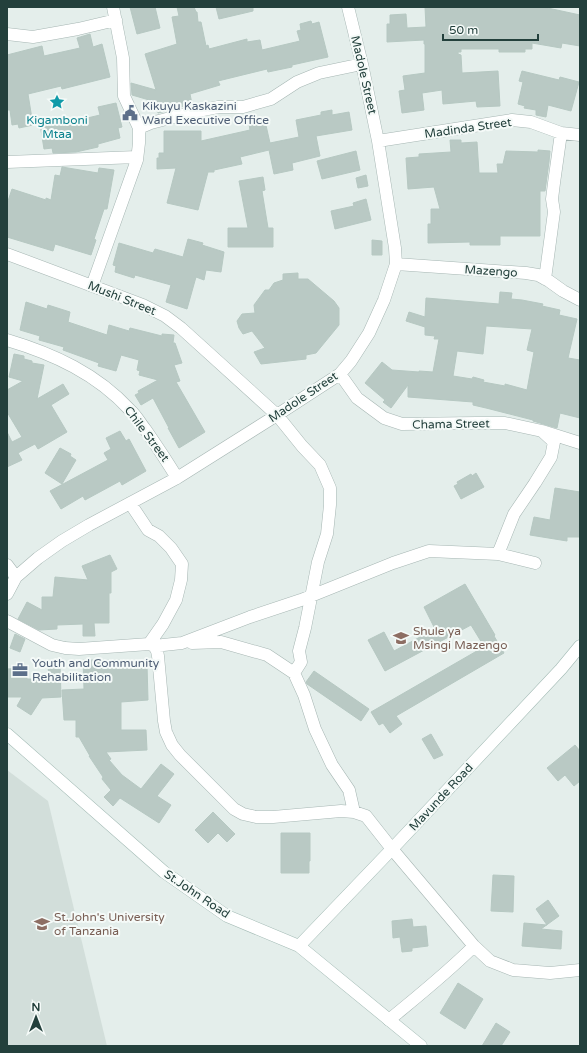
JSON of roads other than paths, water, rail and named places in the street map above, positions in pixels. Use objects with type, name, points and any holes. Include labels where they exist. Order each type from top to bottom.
[{"type":"street","points":[[92,286],[137,157],[140,128],[124,96],[123,58],[113,7]]},
{"type":"street","name":"Madole Street","points":[[7,594],[16,577],[38,558],[62,541],[177,478],[340,374],[369,333],[384,300],[396,264],[395,248],[378,141],[362,64],[348,7]]},
{"type":"street","points":[[7,34],[33,37],[116,20]]},
{"type":"street","points":[[140,128],[151,123],[193,112],[218,107],[243,107],[270,99],[297,82],[319,73],[362,64]]},
{"type":"street","name":"Madinda Street","points":[[378,141],[512,120],[531,122],[561,132],[580,135]]},
{"type":"street","points":[[545,279],[554,212],[552,199],[561,132]]},
{"type":"street","points":[[7,162],[137,157]]},
{"type":"street","name":"Mushi Street","points":[[7,254],[143,305],[165,316],[181,328],[277,415],[302,446],[320,465],[330,488],[327,534],[318,562],[312,596],[299,651],[301,662],[294,673]]},
{"type":"street","name":"Mazengo","points":[[396,264],[538,275],[580,300]]},
{"type":"street","name":"Chile Street","points":[[7,340],[28,346],[69,363],[104,385],[131,410],[163,454],[177,478]]},
{"type":"street","name":"Chama Street","points":[[340,374],[357,398],[384,418],[402,424],[505,424],[542,431],[580,443]]},
{"type":"street","points":[[498,554],[514,514],[551,457],[554,442],[542,431]]},
{"type":"street","points":[[130,503],[148,530],[159,536],[171,548],[182,564],[181,580],[176,600],[152,645]]},
{"type":"street","points":[[182,643],[250,617],[312,596],[393,563],[429,551],[498,554],[535,563]]},
{"type":"street","points":[[7,565],[16,577]]},
{"type":"street","points":[[7,621],[52,645],[64,648],[79,649],[221,642],[266,655],[294,673],[304,695],[315,729],[332,765],[349,790],[354,812]]},
{"type":"street","points":[[152,645],[157,651],[158,656],[166,732],[180,755],[234,809],[243,814],[256,817],[341,811],[354,812],[366,816],[474,946],[490,961],[513,970],[550,973],[580,970]]},
{"type":"street","name":"Mavunde Road","points":[[299,946],[561,669],[580,646]]},
{"type":"street","name":"St.John Road","points":[[7,734],[164,872],[227,916],[299,946],[421,1046]]},
{"type":"street","points":[[389,1020],[429,988],[474,946]]},
{"type":"place","name":"Kigamboni Mtaa","points":[[57,102]]},
{"type":"place","name":"Kikuyu Kaskazini Ward Executive Office","points":[[130,113]]},
{"type":"place","name":"Shule ya Msingi Mazengo","points":[[401,638]]},
{"type":"place","name":"Youth and Community Rehabilitation","points":[[20,670]]},
{"type":"place","name":"St.John's University of Tanzania","points":[[42,924]]}]
